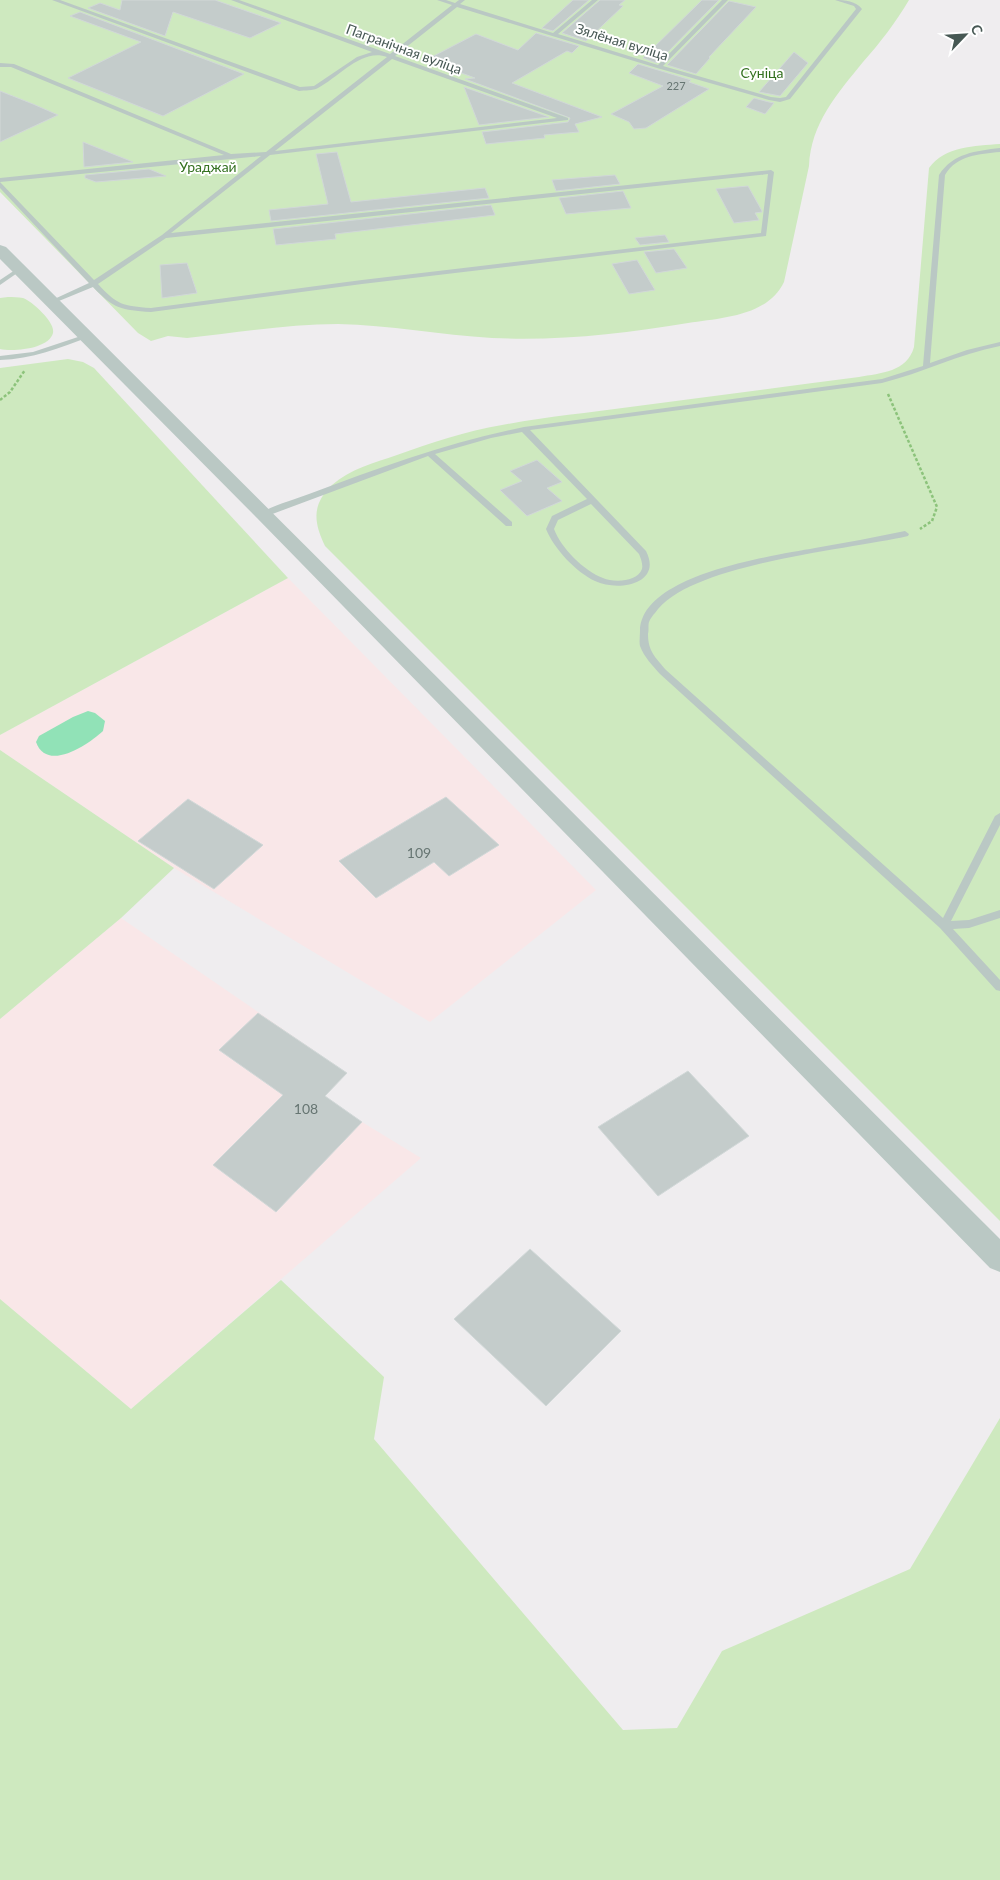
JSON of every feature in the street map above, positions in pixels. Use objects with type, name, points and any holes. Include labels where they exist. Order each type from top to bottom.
[{"type":"street","points":[[0,250],[1000,1258]]},
{"type":"lane","points":[[55,0],[299,89],[315,88],[359,58],[377,52]]},
{"type":"lane","name":"Пагранічная вуліца","points":[[234,0],[566,119],[266,154]]},
{"type":"lane","name":"Зялёная вуліца","points":[[440,0],[460,2],[554,34],[771,100],[788,98],[859,9],[856,5],[838,0]]},
{"type":"lane","points":[[554,34],[594,0]]},
{"type":"lane","points":[[659,67],[725,0]]},
{"type":"lane","points":[[52,302],[93,284],[164,236],[460,2]]},
{"type":"lane","points":[[0,65],[12,65],[231,156]]},
{"type":"lane","points":[[926,368],[942,175],[946,167],[955,160],[968,155],[1000,150]]},
{"type":"lane","points":[[0,180],[266,154]]},
{"type":"lane","points":[[0,184],[93,284],[116,304],[137,310],[152,310],[325,287],[764,235],[771,172],[164,236]]},
{"type":"lane","points":[[0,283],[20,269]]},
{"type":"lane","points":[[0,358],[28,356],[87,336]]},
{"type":"lane","points":[[264,514],[470,439],[524,429],[882,381],[926,368],[984,346],[1000,344]]},
{"type":"lane","points":[[524,429],[643,553],[647,560],[644,573],[639,578],[620,584],[600,581],[591,575],[553,537],[550,529],[555,518],[592,500]]},
{"type":"lane","points":[[429,453],[509,524]]},
{"type":"lane","points":[[905,534],[756,562],[707,576],[690,583],[657,604],[648,616],[643,629],[644,644],[651,659],[663,672],[944,925],[1000,987]]},
{"type":"lane","points":[[944,925],[1000,816]]},
{"type":"lane","points":[[944,925],[969,924],[1000,914]]},
{"type":"path","points":[[0,400],[10,392],[25,369],[28,356]]},
{"type":"path","points":[[882,381],[937,507],[936,517],[930,524],[905,534]]},
{"type":"shaded area","points":[[288,578],[596,890],[430,1022],[174,868],[0,750],[0,735]]},
{"type":"shaded area","points":[[88,711],[95,713],[105,721],[103,731],[88,743],[68,753],[58,756],[49,755],[41,751],[36,742],[39,736]]},
{"type":"shaded area","points":[[121,918],[347,1073],[325,1096],[362,1122],[421,1158],[131,1409],[0,1299],[0,1019]]},
{"type":"green space","name":"Ураджай","points":[[0,0],[909,0],[876,47],[835,98],[820,123],[811,150],[784,282],[777,293],[756,309],[729,317],[591,336],[517,339],[492,338],[376,326],[319,324],[187,338],[168,336],[151,341],[138,333],[0,192]]},
{"type":"green space","points":[[1000,144],[1000,1221],[325,546],[318,530],[316,514],[320,500],[325,492],[339,479],[380,461],[475,431],[550,417],[859,377],[892,370],[906,362],[914,347],[929,168],[943,155],[952,151],[961,148]]},
{"type":"green space","points":[[0,298],[23,298],[32,303],[47,318],[53,333],[45,343],[30,348],[0,349]]},
{"type":"green space","points":[[68,359],[83,362],[94,368],[288,578],[0,735],[0,368]]},
{"type":"green space","points":[[0,750],[174,868],[121,918],[0,1019]]},
{"type":"green space","points":[[281,1280],[384,1377],[374,1439],[623,1730],[677,1728],[722,1651],[910,1569],[1000,1418],[1000,1880],[0,1880],[0,1299],[131,1409]]},
{"type":"building","points":[[122,0],[215,0],[281,23],[250,38],[173,12],[165,36],[88,8],[100,3],[120,10]]},
{"type":"building","points":[[573,0],[589,0],[553,31],[542,28]]},
{"type":"building","points":[[600,0],[625,0],[619,5],[623,6],[586,41],[562,33]]},
{"type":"building","points":[[702,0],[719,0],[657,63],[643,58]]},
{"type":"building","points":[[729,1],[756,7],[709,57],[696,74],[667,65]]},
{"type":"building","points":[[80,12],[244,74],[163,116],[68,78],[141,42],[70,16]]},
{"type":"building","points":[[536,33],[579,46],[572,53],[567,51],[512,83],[602,117],[575,124],[579,132],[544,135],[545,138],[486,144],[482,132],[568,122],[570,118],[465,79],[475,78],[426,60],[476,34],[518,50]]},
{"type":"building","points":[[794,52],[808,63],[780,96],[759,92]]},
{"type":"building","points":[[638,64],[691,80],[689,82],[709,89],[646,128],[634,129],[629,122],[611,114],[663,86],[629,73]]},
{"type":"building","points":[[464,87],[549,117],[479,125]]},
{"type":"building","points":[[0,91],[33,104],[58,115],[0,142]]},
{"type":"building","points":[[754,98],[774,103],[765,114],[746,107]]},
{"type":"building","points":[[83,142],[133,162],[84,167]]},
{"type":"building","points":[[337,152],[351,202],[485,188],[489,198],[271,221],[269,210],[328,204],[316,154]]},
{"type":"building","points":[[149,169],[166,176],[96,182],[85,178],[85,175]]},
{"type":"building","points":[[615,175],[620,184],[556,191],[552,180]]},
{"type":"building","points":[[748,186],[762,211],[755,213],[759,220],[734,223],[716,189]]},
{"type":"building","points":[[623,191],[631,208],[566,214],[559,198]]},
{"type":"building","points":[[491,205],[495,215],[335,234],[336,239],[276,245],[273,229]]},
{"type":"building","points":[[665,235],[669,242],[640,245],[635,238]]},
{"type":"building","points":[[674,249],[687,268],[656,273],[644,252]]},
{"type":"building","points":[[637,260],[655,290],[629,294],[612,264]]},
{"type":"building","points":[[187,263],[197,293],[162,298],[160,265]]},
{"type":"building","points":[[537,460],[562,482],[547,488],[562,501],[527,516],[500,490],[522,481],[510,471]]},
{"type":"building","points":[[446,797],[499,845],[449,876],[434,862],[376,898],[339,861]]},
{"type":"building","points":[[188,799],[263,845],[214,889],[138,841]]},
{"type":"building","points":[[258,1013],[347,1073],[325,1096],[362,1122],[276,1212],[213,1165],[283,1095],[219,1050]]},
{"type":"building","points":[[688,1071],[749,1136],[658,1196],[598,1127]]},
{"type":"building","points":[[530,1249],[621,1331],[546,1406],[454,1319]]},
{"type":"park label","name":"Суніца","points":[[762,73]]}]
